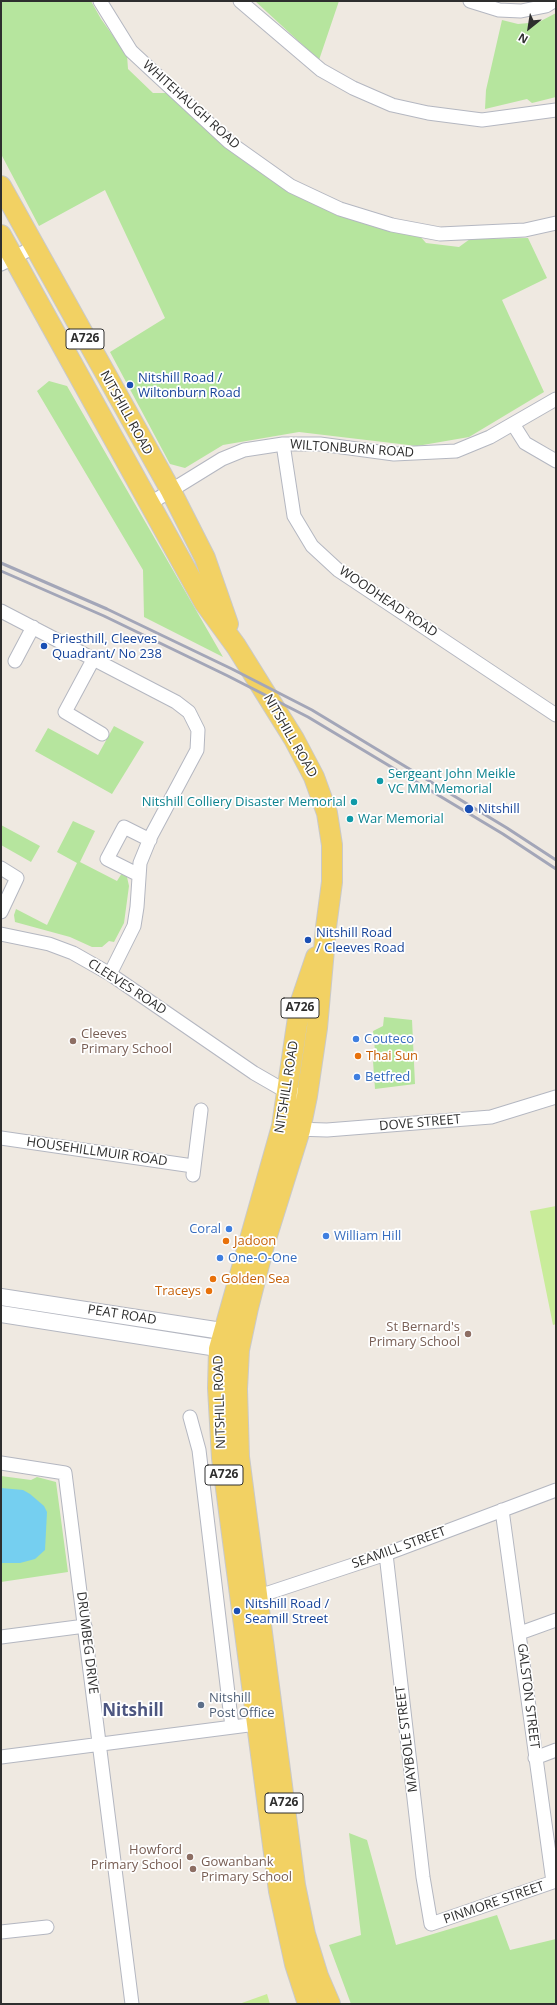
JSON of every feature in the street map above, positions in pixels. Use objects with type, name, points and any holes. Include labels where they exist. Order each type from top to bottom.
[{"type":"main road","name":"NITSHILL ROAD","points":[[1,186],[171,491],[205,558],[236,646]]},
{"type":"main road","name":"NITSHILL ROAD","points":[[1,235],[7,261],[149,504],[204,602],[236,646],[294,739],[321,794],[327,813],[332,862],[332,882],[326,927],[320,1007],[307,1096],[291,1128],[221,1340],[219,1426],[249,1599],[266,1723],[295,1885],[305,1934],[318,1976],[330,2004]]},
{"type":"main road","name":"NITSHILL ROAD","points":[[249,1599],[239,1451],[237,1389],[241,1342],[291,1128],[287,1092],[300,1004],[326,927]]},
{"type":"main road","name":"NITSHILL ROAD","points":[[266,1723],[279,1891],[295,1964],[308,2004]]},
{"type":"street","name":"WHITEHAUGH ROAD","points":[[100,1],[132,51],[229,142],[291,186],[340,209],[392,225],[440,234],[525,230],[556,223]]},
{"type":"street","points":[[240,1],[322,70],[353,88],[392,105],[428,113],[482,120],[556,110]]},
{"type":"street","points":[[470,1],[499,10],[521,11],[546,6],[554,1]]},
{"type":"street","points":[[7,261],[34,246]]},
{"type":"street","name":"WILTONBURN ROAD","points":[[149,504],[222,459],[244,450],[282,444],[320,444],[394,454],[456,451],[490,437],[556,399]]},
{"type":"street","points":[[513,424],[525,442],[556,461]]},
{"type":"street","name":"WOODHEAD ROAD","points":[[282,444],[294,516],[312,546],[338,570],[556,715]]},
{"type":"street","points":[[1,611],[94,658],[176,702],[189,712],[198,730],[197,750],[150,840],[140,863],[134,926],[110,974]]},
{"type":"street","points":[[15,661],[33,627]]},
{"type":"street","points":[[94,658],[65,712],[102,734]]},
{"type":"street","points":[[139,875],[107,859],[124,826],[150,840]]},
{"type":"street","points":[[1,868],[17,878],[1,912]]},
{"type":"street","name":"CLEEVES ROAD","points":[[1,934],[49,944],[73,953],[110,974],[254,1073],[287,1092],[307,1096]]},
{"type":"street","name":"DOVE STREET","points":[[291,1128],[327,1130],[491,1117],[556,1098]]},
{"type":"street","name":"HOUSEHILLMUIR ROAD","points":[[1,1138],[193,1171],[201,1110]]},
{"type":"street","name":"PEAT ROAD","points":[[1,1297],[221,1340]]},
{"type":"street","name":"PEAT ROAD","points":[[1,1314],[74,1324],[241,1342]]},
{"type":"street","points":[[190,1416],[199,1450],[232,1727]]},
{"type":"street","name":"DRUMBEG DRIVE","points":[[1,1463],[65,1473],[132,2004]]},
{"type":"street","name":"SEAMILL STREET","points":[[249,1599],[386,1554],[556,1490]]},
{"type":"street","name":"GALSTON STREET","points":[[502,1510],[520,1633],[535,1758],[554,1882]]},
{"type":"street","name":"MAYBOLE STREET","points":[[386,1554],[423,1877],[431,1924]]},
{"type":"street","points":[[520,1633],[556,1620]]},
{"type":"street","points":[[1,1637],[85,1626]]},
{"type":"street","points":[[1,1757],[266,1723]]},
{"type":"street","points":[[535,1758],[556,1750]]},
{"type":"street","name":"PINMORE STREET","points":[[431,1924],[554,1882]]},
{"type":"street","points":[[1,1932],[47,1927]]},
{"type":"green space","points":[[1,1],[91,1],[101,19],[127,55],[128,69],[153,93],[167,93],[236,154],[260,172],[285,187],[419,235],[426,243],[459,247],[470,239],[528,238],[547,278],[502,300],[544,392],[469,437],[417,446],[299,432],[223,445],[185,468],[170,464],[110,352],[165,318],[105,190],[39,226],[1,154]]},
{"type":"green space","points":[[255,1],[339,1],[319,60]]},
{"type":"green space","points":[[556,13],[556,97],[532,103],[527,99],[485,109],[486,90],[502,20],[518,24],[539,22]]},
{"type":"green space","points":[[49,381],[67,386],[223,657],[144,617],[143,570],[37,391]]},
{"type":"green space","points":[[114,726],[144,742],[112,794],[35,751],[48,728],[98,755]]},
{"type":"green space","points":[[73,821],[95,831],[80,862],[117,881],[122,873],[127,877],[129,886],[124,923],[114,942],[109,941],[102,947],[92,947],[70,937],[15,922],[14,915],[16,909],[47,925],[77,863],[57,852]]},
{"type":"green space","points":[[1,825],[40,846],[31,862],[1,845]]},
{"type":"green space","points":[[384,1017],[412,1020],[415,1084],[375,1089],[373,1061],[376,1061],[373,1031],[383,1026]]},
{"type":"green space","points":[[556,1206],[556,1324],[553,1325],[530,1211]]},
{"type":"green space","points":[[1,1476],[31,1480],[37,1477],[56,1482],[68,1572],[1,1582]]},
{"type":"green space","points":[[349,1833],[367,1840],[396,1945],[497,1915],[510,1950],[556,1939],[556,2004],[351,2004],[329,1945],[361,1935]]},
{"type":"green space","points":[[267,1994],[270,2004],[239,2004]]},
{"type":"water","points":[[1,1488],[23,1490],[44,1506],[47,1512],[45,1550],[35,1559],[20,1563],[1,1563]]},
{"type":"railway","points":[[1,563],[107,609],[232,669],[312,710],[507,828],[556,860]]},
{"type":"railway","points":[[1,571],[104,616],[228,676],[308,717],[503,834],[556,869]]},
{"type":"place","name":"Nitshill Road / Wiltonburn Road","points":[[130,385]]},
{"type":"place","name":"Priesthill, Cleeves Quadrant/ No 238","points":[[44,646]]},
{"type":"place","name":"Sergeant John Meikle VC MM Memorial","points":[[380,781]]},
{"type":"place","name":"Nitshill Colliery Disaster Memorial","points":[[354,802]]},
{"type":"place","name":"Nitshill","points":[[469,809]]},
{"type":"place","name":"War Memorial","points":[[350,819]]},
{"type":"place","name":"Nitshill Road / Cleeves Road","points":[[308,940]]},
{"type":"place","name":"Couteco","points":[[356,1039]]},
{"type":"place","name":"Cleeves Primary School","points":[[73,1041]]},
{"type":"place","name":"Thai Sun","points":[[358,1056]]},
{"type":"place","name":"Betfred","points":[[357,1077]]},
{"type":"place","name":"Coral","points":[[229,1229]]},
{"type":"place","name":"William Hill","points":[[326,1236]]},
{"type":"place","name":"Jadoon","points":[[226,1241]]},
{"type":"place","name":"One-O-One","points":[[220,1258]]},
{"type":"place","name":"Golden Sea","points":[[213,1279]]},
{"type":"place","name":"Traceys","points":[[209,1291]]},
{"type":"place","name":"St Bernard's Primary School","points":[[468,1334]]},
{"type":"place","name":"Nitshill Road / Seamill Street","points":[[237,1611]]},
{"type":"place","name":"Nitshill Post Office","points":[[201,1705]]},
{"type":"place","name":"Howford Primary School","points":[[190,1857]]},
{"type":"place","name":"Gowanbank Primary School","points":[[193,1869]]},
{"type":"district","name":"Nitshill","points":[[133,1711]]}]
